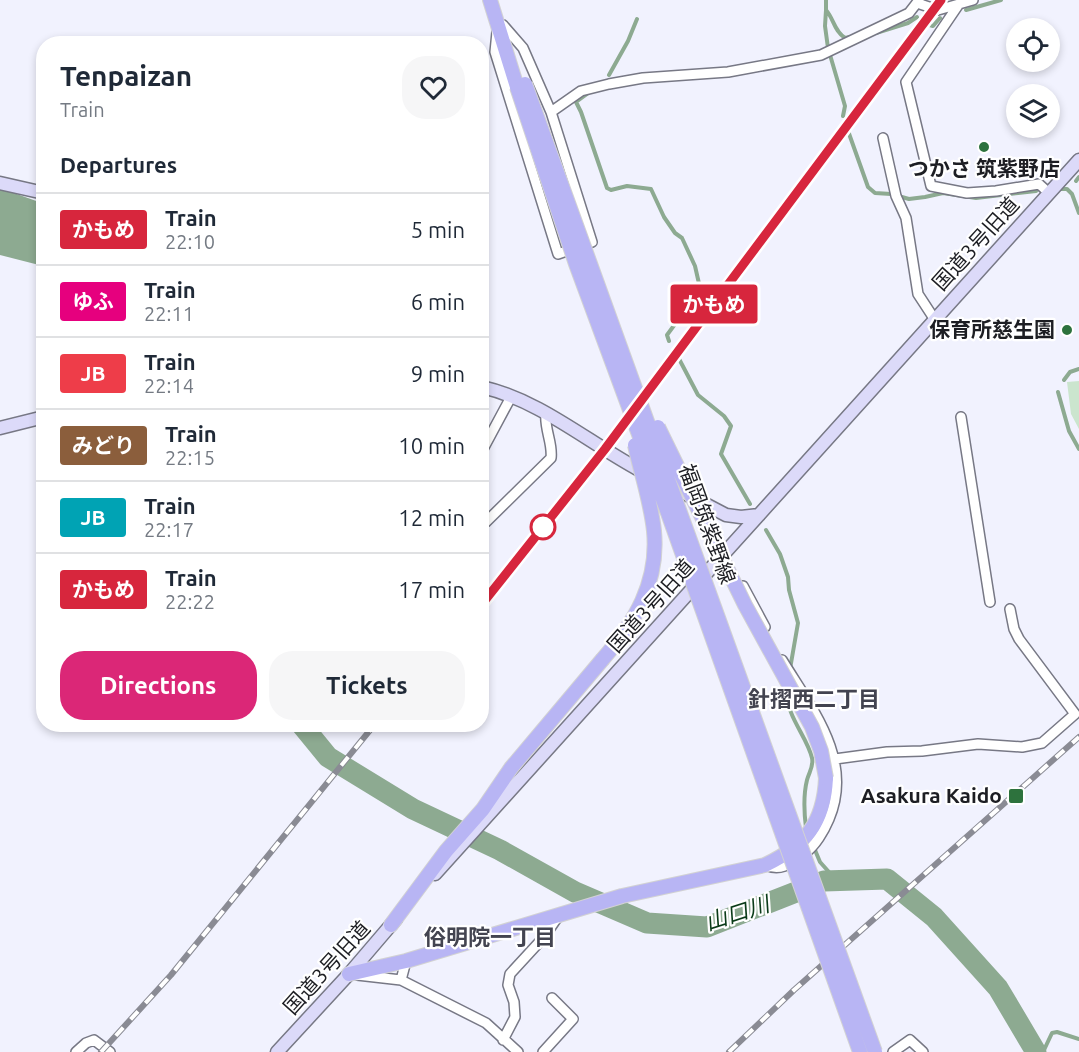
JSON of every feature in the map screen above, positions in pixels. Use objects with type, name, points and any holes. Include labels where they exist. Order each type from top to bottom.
[{"type":"main road","name":"福岡筑紫野線","points":[[492,6],[616,339],[875,1052]]},
{"type":"main road","name":"福岡筑紫野線","points":[[521,86],[576,264],[860,1052]]},
{"type":"main road","points":[[349,974],[406,961],[622,897],[765,865],[805,839],[822,810],[826,777],[821,751],[812,727],[745,605],[703,522],[616,339]]},
{"type":"main road","points":[[391,925],[483,815],[510,768],[602,660],[632,622],[644,600],[654,549],[651,516],[622,390]]},
{"type":"street","points":[[551,112],[581,91],[609,84],[643,78],[728,72],[821,55],[909,13],[918,2],[938,10],[973,0]]},
{"type":"street","points":[[959,4],[906,82],[932,186],[967,192],[996,191],[1039,184],[1048,193]]},
{"type":"street","points":[[500,27],[523,48],[551,112],[592,242],[558,255],[495,52],[500,27]]},
{"type":"street","points":[[883,138],[896,196],[906,218],[918,294],[935,320]]},
{"type":"street","name":"国道3号旧道","points":[[483,815],[725,553],[1079,160]]},
{"type":"street","points":[[0,183],[36,191]]},
{"type":"street","points":[[489,389],[546,413],[625,463],[726,515],[741,517],[759,515]]},
{"type":"street","points":[[489,438],[511,397]]},
{"type":"street","points":[[489,519],[550,458],[552,452],[544,423],[546,413]]},
{"type":"street","points":[[961,417],[990,602]]},
{"type":"street","points":[[0,428],[36,419]]},
{"type":"street","points":[[725,553],[782,660],[819,718],[835,759],[837,779],[833,809],[820,836],[809,851],[784,868],[775,869],[765,865]]},
{"type":"street","points":[[835,759],[978,744],[1022,747],[1042,743],[1076,714],[1019,639],[1010,609]]},
{"type":"street","points":[[503,1040],[515,1017],[514,1002],[508,985],[510,974],[563,914]]},
{"type":"street","name":"国道3号旧道","points":[[277,1052],[391,925]]},
{"type":"street","points":[[401,980],[406,961]]},
{"type":"street","points":[[349,974],[401,980],[486,1023],[518,1052]]},
{"type":"street","points":[[543,1052],[573,1019],[552,998]]},
{"type":"street","points":[[76,1052],[86,1043],[94,1040],[110,1052]]},
{"type":"street","points":[[893,1052],[910,1040],[924,1052]]},
{"type":"shaded area","points":[[0,188],[36,201],[36,264],[0,255]]},
{"type":"shaded area","points":[[1079,381],[1079,429],[1071,414],[1067,382]]},
{"type":"waterway","points":[[826,0],[826,10],[839,32],[845,38],[850,37]]},
{"type":"waterway","points":[[966,10],[1001,0]]},
{"type":"waterway","points":[[826,10],[825,26],[828,48],[845,106],[843,116]]},
{"type":"waterway","points":[[876,33],[908,23],[917,17]]},
{"type":"waterway","points":[[926,24],[933,26],[940,18]]},
{"type":"waterway","points":[[609,75],[637,19]]},
{"type":"waterway","points":[[591,91],[576,102],[607,188],[611,190],[627,186],[651,189],[664,217],[675,233],[682,238],[695,266],[700,288],[667,335],[669,341]]},
{"type":"waterway","points":[[847,128],[868,187],[875,193],[909,199],[943,193],[976,198],[1036,191]]},
{"type":"waterway","points":[[1076,181],[1079,177]]},
{"type":"waterway","points":[[1059,189],[1067,189],[1072,194],[1079,213]]},
{"type":"waterway","points":[[677,355],[698,395],[724,416],[731,426],[721,454],[750,504]]},
{"type":"waterway","points":[[1064,380],[1070,372],[1079,369]]},
{"type":"waterway","points":[[1058,392],[1069,431],[1079,449]]},
{"type":"waterway","points":[[766,530],[780,554],[788,577],[798,623],[790,669]]},
{"type":"waterway","points":[[788,692],[790,709],[812,761],[805,792],[806,828]]},
{"type":"waterway","name":"山口川","points":[[308,732],[328,757],[413,809],[500,850],[575,892],[647,923],[707,927],[824,881],[887,879],[934,917],[998,988],[1036,1052]]},
{"type":"waterway","points":[[815,850],[820,862],[837,881]]},
{"type":"waterway","points":[[1043,1052],[1052,1033],[1057,1032],[1079,1039]]},
{"type":"railway","points":[[489,595],[605,449],[941,0]]},
{"type":"railway","points":[[101,1052],[171,975],[368,732]]},
{"type":"railway","points":[[729,1052],[794,990],[1079,737]]},
{"type":"train","name":"かもめ","points":[[489,595],[605,449],[941,0]]},
{"type":"place","name":"つかさ 筑紫野店","points":[[984,147]]},
{"type":"place","name":"保育所慈生園","points":[[1067,330]]},
{"type":"place","name":"Asakura Kaido","points":[[1016,796]]},
{"type":"district","name":"針摺西二丁目","points":[[814,699]]},
{"type":"district","name":"俗明院一丁目","points":[[490,937]]}]
